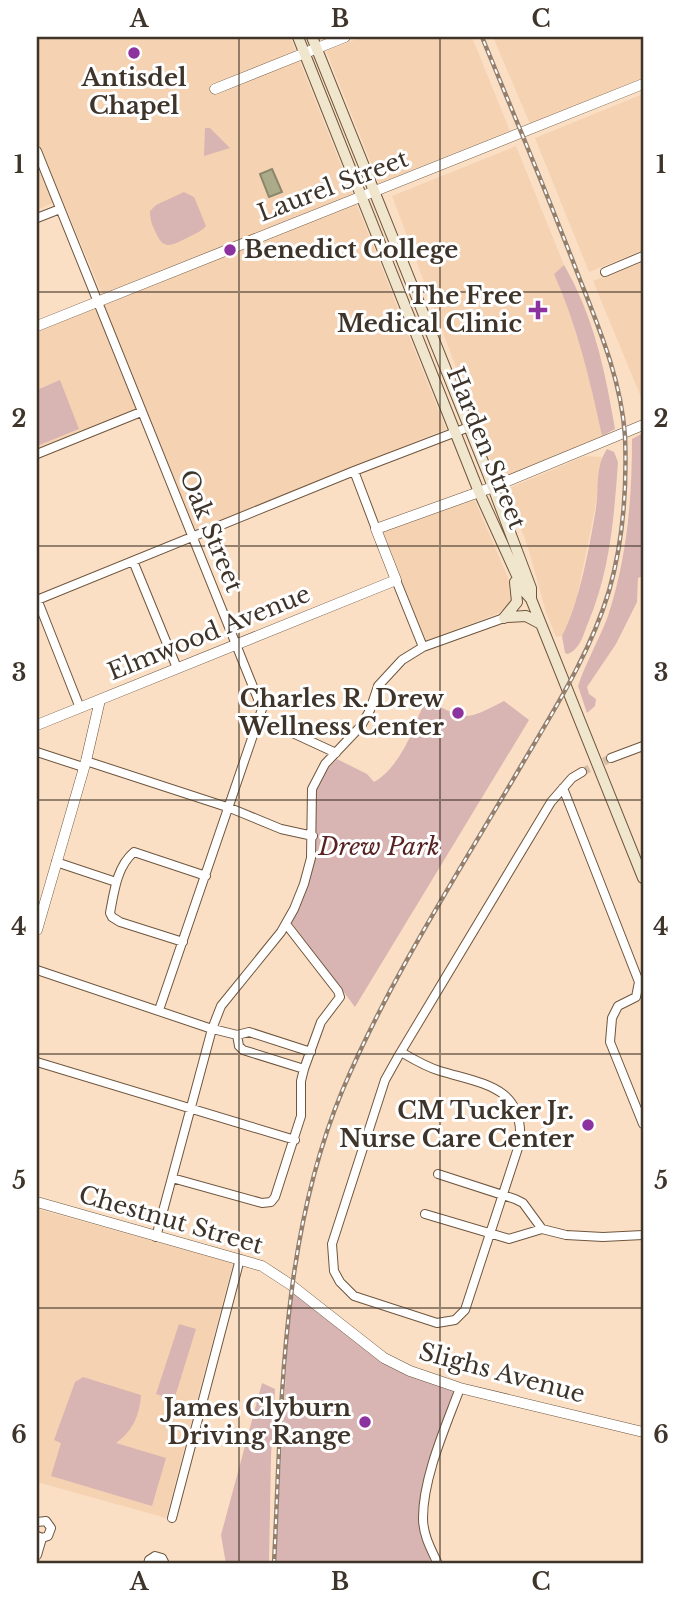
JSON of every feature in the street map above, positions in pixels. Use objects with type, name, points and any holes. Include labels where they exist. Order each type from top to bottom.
[{"type":"main road","name":"Harden Street","points":[[298,37],[479,492],[524,591],[531,599],[643,878]]},
{"type":"main road","name":"Harden Street","points":[[312,37],[493,487],[531,588],[531,599]]},
{"type":"main road","points":[[504,618],[515,608],[518,599],[510,562]]},
{"type":"main road","points":[[504,618],[526,616],[541,625]]},
{"type":"street","points":[[215,89],[345,37]]},
{"type":"street","name":"Laurel Street","points":[[37,326],[643,84]]},
{"type":"street","name":"Oak Street","points":[[37,151],[262,709],[260,722],[159,1010]]},
{"type":"street","points":[[37,218],[60,209]]},
{"type":"street","points":[[605,272],[643,256]]},
{"type":"street","points":[[37,454],[141,412]]},
{"type":"street","points":[[376,529],[493,487],[643,425]]},
{"type":"street","points":[[80,708],[37,599],[469,427]]},
{"type":"street","points":[[354,471],[423,647]]},
{"type":"street","points":[[133,561],[177,668]]},
{"type":"street","name":"Elmwood Avenue","points":[[37,725],[396,580]]},
{"type":"street","points":[[156,1237],[212,1029],[221,1006],[286,924],[304,884],[313,836],[312,789],[325,764],[361,726],[370,710],[377,686],[402,660],[423,647],[504,618]]},
{"type":"street","points":[[37,930],[85,764],[100,699]]},
{"type":"street","points":[[260,722],[284,729],[336,753]]},
{"type":"street","points":[[611,758],[643,746]]},
{"type":"street","points":[[37,752],[230,808],[281,829],[313,836]]},
{"type":"street","points":[[401,1052],[438,1070],[479,1081],[510,1099],[519,1112],[520,1142],[465,1310],[455,1320],[437,1323],[354,1296],[340,1283],[334,1271],[332,1244],[384,1080],[551,802],[572,778],[582,772]]},
{"type":"street","points":[[563,788],[639,982],[636,997],[618,1006],[612,1018],[610,1042],[643,1124]]},
{"type":"street","points":[[183,942],[112,917],[110,913],[116,882],[127,858],[134,852],[206,876]]},
{"type":"street","points":[[56,862],[116,882]]},
{"type":"street","points":[[172,1178],[262,1203],[271,1202],[275,1196],[301,1116],[301,1081],[304,1069],[320,1022],[340,997],[286,924]]},
{"type":"street","points":[[37,970],[212,1029],[237,1035],[248,1032],[311,1052]]},
{"type":"street","points":[[237,1035],[239,1046],[243,1050],[304,1069]]},
{"type":"street","points":[[37,1062],[295,1140]]},
{"type":"street","points":[[438,1174],[523,1203],[542,1229]]},
{"type":"street","name":"Chestnut Street","points":[[37,1202],[262,1266],[291,1285]]},
{"type":"street","points":[[425,1214],[509,1239],[542,1229],[566,1235],[643,1235]]},
{"type":"street","points":[[172,1518],[240,1259]]},
{"type":"street","name":"Slighs Avenue","points":[[291,1285],[384,1358],[410,1371],[460,1388],[643,1432]]},
{"type":"street","points":[[438,1564],[426,1539],[423,1517],[434,1457],[460,1388]]},
{"type":"street","points":[[37,1522],[44,1520],[50,1526],[50,1534],[39,1537],[37,1555]]},
{"type":"street","points":[[148,1564],[151,1558],[158,1556],[165,1564]]},
{"type":"shaded area","name":"Benedict College","points":[[37,37],[290,37],[446,429],[196,531],[144,406],[37,449],[37,329],[105,301],[62,199],[37,210]]},
{"type":"shaded area","points":[[362,37],[472,37],[510,131],[379,183],[326,51]]},
{"type":"shaded area","points":[[493,37],[643,37],[643,78],[530,124]]},
{"type":"shaded area","points":[[643,94],[643,250],[589,272],[535,138]]},
{"type":"shaded area","points":[[516,146],[564,265],[554,274],[567,303],[578,339],[602,436],[506,476],[495,472],[392,196]]},
{"type":"shaded area","points":[[272,169],[282,192],[269,197],[260,174]]},
{"type":"shaded area","points":[[643,260],[643,402],[593,281]]},
{"type":"shaded area","points":[[585,456],[602,457],[595,509],[577,597],[562,636],[556,637],[507,489]]},
{"type":"shaded area","points":[[470,489],[516,596],[510,609],[425,641],[380,524]]},
{"type":"shaded area","points":[[37,1209],[233,1263],[166,1518],[37,1482]]},
{"type":"green space","points":[[205,128],[210,128],[230,148],[204,156]]},
{"type":"green space","points":[[184,192],[194,197],[206,226],[177,243],[165,244],[159,239],[150,211],[156,205]]},
{"type":"green space","points":[[564,265],[591,324],[607,386],[615,429],[602,436],[582,353],[554,274]]},
{"type":"green space","points":[[60,380],[79,429],[37,446],[37,390]]},
{"type":"green space","points":[[643,433],[643,576],[638,578],[637,602],[616,644],[587,687],[589,694],[596,699],[595,706],[587,713],[578,686],[608,616],[620,572],[627,529],[632,439]]},
{"type":"green space","points":[[607,449],[614,452],[618,462],[613,524],[606,564],[583,636],[579,645],[568,654],[565,653],[562,636],[574,608],[583,574],[596,508],[599,470]]},
{"type":"green space","name":"Drew Park","points":[[428,700],[450,712],[466,716],[504,701],[529,720],[355,1007],[291,922],[313,865],[317,785],[323,773],[337,759],[367,774],[374,782],[381,778],[402,752]]},
{"type":"green space","name":"James Clyburn Driving Range","points":[[291,1285],[387,1359],[460,1388],[437,1450],[425,1499],[423,1521],[430,1564],[275,1564]]},
{"type":"green space","points":[[179,1324],[196,1329],[174,1400],[156,1394]]},
{"type":"green space","points":[[83,1377],[141,1395],[134,1422],[127,1434],[116,1443],[166,1458],[152,1506],[51,1476],[61,1443],[54,1440],[75,1382]]},
{"type":"green space","points":[[262,1383],[275,1389],[269,1564],[226,1564],[221,1535]]},
{"type":"tunnel","points":[[582,772],[611,758]]},
{"type":"railway","points":[[274,1564],[288,1323],[307,1204],[322,1146],[343,1089],[382,1006],[582,659],[609,591],[621,534],[625,495],[625,436],[614,373],[566,242],[482,37]]},
{"type":"place","name":"Antisdel Chapel","points":[[134,53]]},
{"type":"place","name":"Benedict College","points":[[230,250]]},
{"type":"place","name":"The Free Medical Clinic","points":[[538,310]]},
{"type":"place","name":"Charles R. Drew Wellness Center","points":[[458,713]]},
{"type":"place","name":"CM Tucker Jr. Nurse Care Center","points":[[588,1125]]},
{"type":"place","name":"James Clyburn Driving Range","points":[[365,1422]]}]
